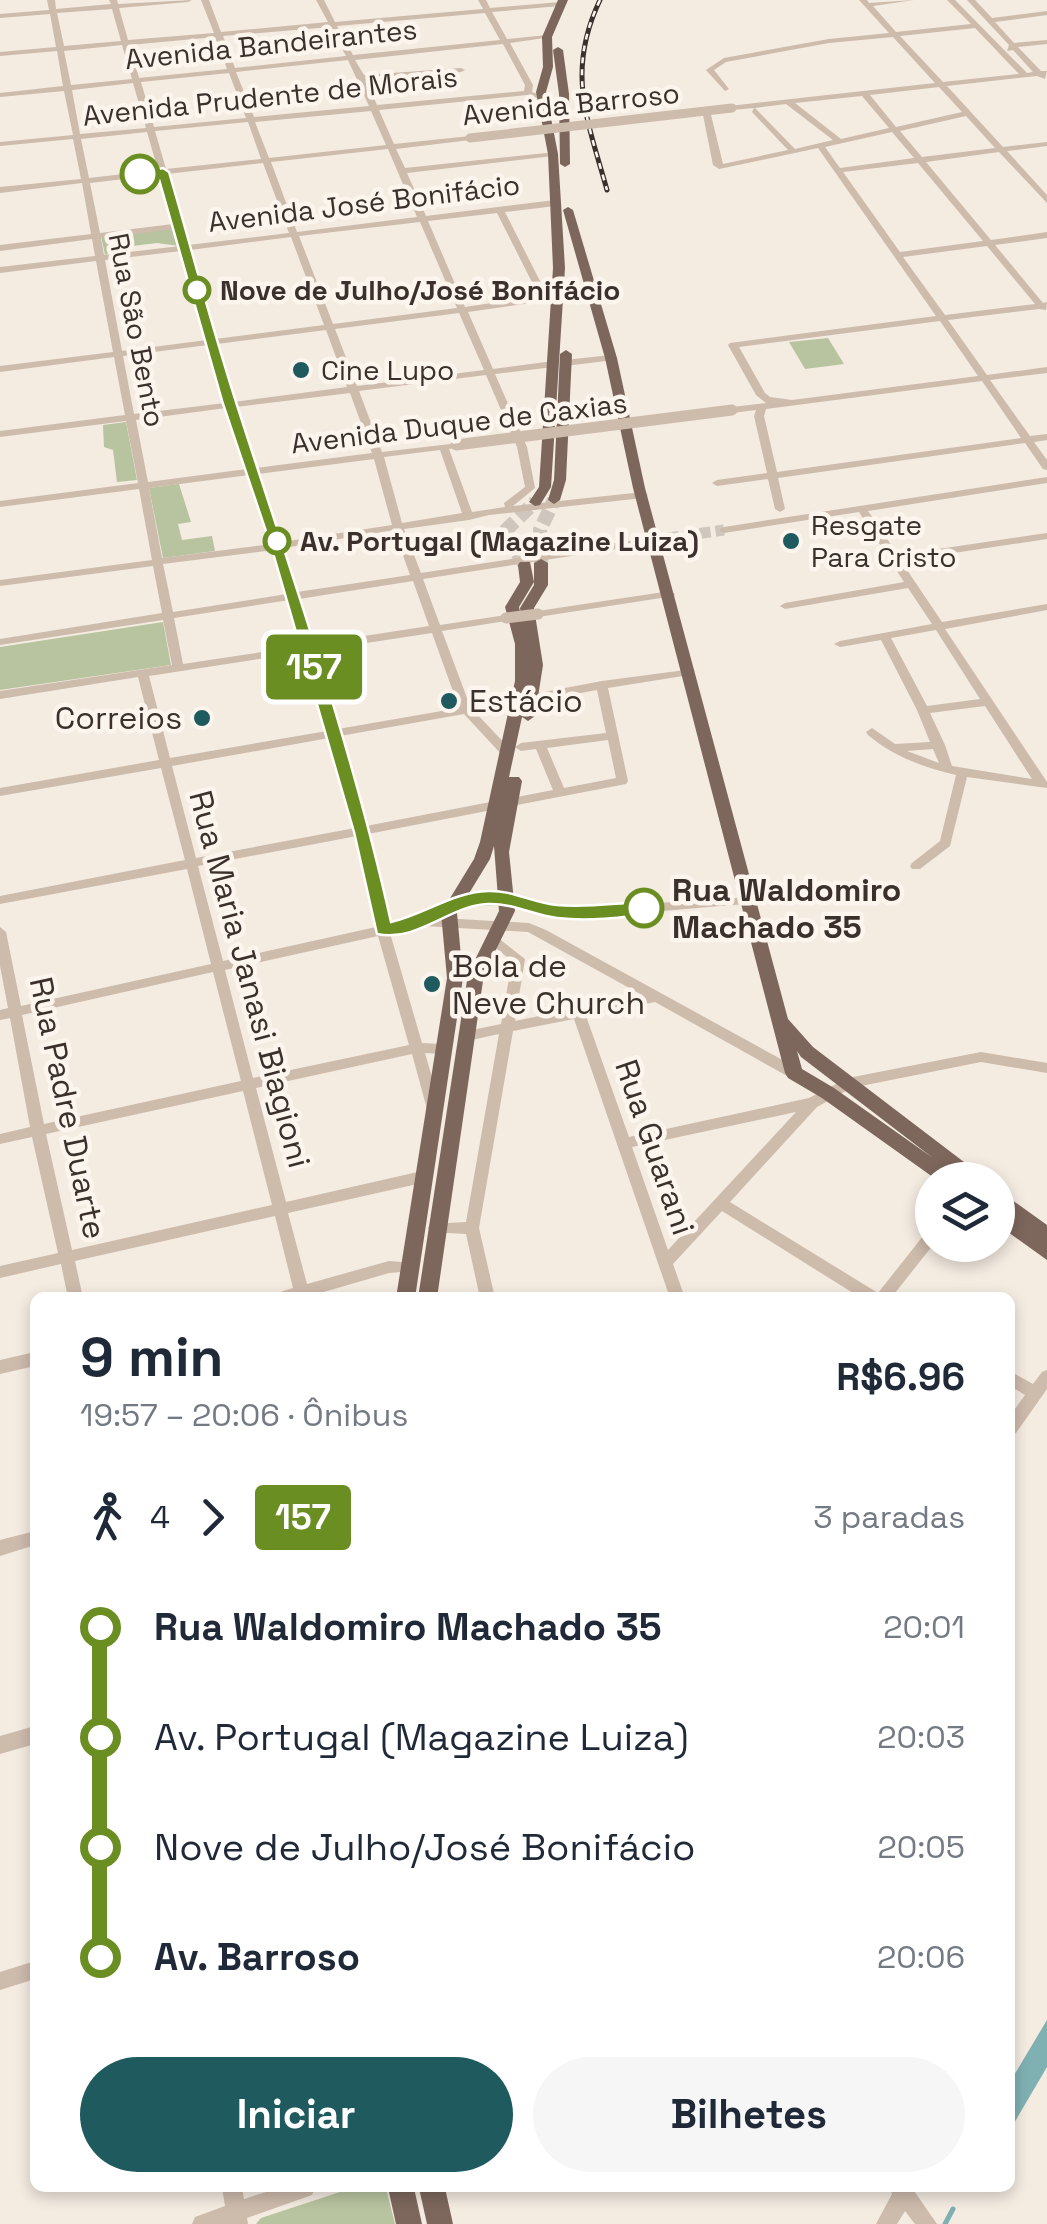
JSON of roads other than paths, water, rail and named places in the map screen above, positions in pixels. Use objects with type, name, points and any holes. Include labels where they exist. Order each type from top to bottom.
[{"type":"main road","points":[[535,502],[546,487],[570,281],[558,30],[576,0]]},
{"type":"main road","points":[[554,500],[560,480],[558,291],[553,154],[543,92],[546,37],[562,2]]},
{"type":"main road","points":[[543,92],[563,94]]},
{"type":"main road","points":[[568,210],[611,358],[638,493],[656,539],[666,598],[689,671],[794,1073],[820,1098],[922,1162]]},
{"type":"main road","points":[[406,1292],[455,978],[452,904],[482,859],[502,804],[525,699],[522,644],[512,607],[533,564]]},
{"type":"main road","points":[[428,1292],[476,974],[498,933],[508,898],[501,852],[502,804]]},
{"type":"main road","points":[[780,1016],[807,1052],[951,1162]]},
{"type":"main road","points":[[442,1050],[455,1055],[462,1064]]},
{"type":"main road","points":[[1015,1210],[1047,1235]]},
{"type":"main road","points":[[1015,1228],[1047,1252]]},
{"type":"main road","points":[[402,2192],[410,2224]]},
{"type":"main road","points":[[433,2192],[440,2224]]},
{"type":"street","name":"Rua São Bento","points":[[51,0],[178,669]]},
{"type":"street","points":[[0,16],[113,3],[188,0]]},
{"type":"street","points":[[206,0],[378,455],[398,527],[466,710],[514,750],[611,736]]},
{"type":"street","points":[[0,583],[469,517],[509,505],[530,488],[528,464],[490,372],[361,78],[320,0]]},
{"type":"street","points":[[482,0],[528,82],[543,92]]},
{"type":"street","points":[[865,2],[910,0]]},
{"type":"street","points":[[951,0],[1025,75]]},
{"type":"street","points":[[972,0],[1012,46],[1043,73],[1047,82]]},
{"type":"street","points":[[0,54],[562,2]]},
{"type":"street","points":[[865,2],[1045,196]]},
{"type":"street","points":[[113,3],[230,404],[278,546],[362,832],[384,930],[434,1110]]},
{"type":"street","points":[[725,89],[710,70],[724,60],[830,41],[1047,14]]},
{"type":"street","points":[[974,24],[993,21]]},
{"type":"street","name":"Avenida Bandeirantes","points":[[0,96],[546,37]]},
{"type":"street","points":[[997,47],[1006,50],[1047,42]]},
{"type":"street","points":[[450,47],[468,82]]},
{"type":"street","points":[[361,78],[462,70]]},
{"type":"street","name":"Avenida Barroso","points":[[0,190],[391,150],[1043,73]]},
{"type":"street","points":[[528,82],[528,94]]},
{"type":"street","name":"Avenida Prudente de Morais","points":[[0,144],[543,92]]},
{"type":"street","points":[[864,94],[1045,308]]},
{"type":"street","points":[[788,102],[838,140]]},
{"type":"street","points":[[756,110],[793,151]]},
{"type":"street","points":[[707,116],[717,165],[722,167],[965,114]]},
{"type":"street","points":[[840,170],[1047,144]]},
{"type":"street","points":[[820,145],[1047,467]]},
{"type":"street","points":[[403,171],[553,154]]},
{"type":"street","name":"Avenida José Bonifácio","points":[[0,270],[555,203]]},
{"type":"street","points":[[500,210],[544,298]]},
{"type":"street","points":[[0,248],[179,226]]},
{"type":"street","points":[[900,255],[1047,236]]},
{"type":"street","points":[[0,369],[462,310],[544,298],[558,291]]},
{"type":"street","points":[[793,519],[780,509],[761,406],[733,346],[1045,308]]},
{"type":"street","points":[[0,434],[611,358]]},
{"type":"street","points":[[746,408],[1047,370]]},
{"type":"street","points":[[746,408],[761,406]]},
{"type":"street","name":"Avenida Duque de Caxias","points":[[0,504],[746,408]]},
{"type":"street","points":[[718,483],[1047,437]]},
{"type":"street","points":[[443,446],[469,517]]},
{"type":"street","points":[[724,530],[1047,480]]},
{"type":"street","points":[[489,512],[638,493]]},
{"type":"street","points":[[756,525],[775,516],[780,509]]},
{"type":"street","points":[[862,509],[1045,785]]},
{"type":"street","points":[[895,559],[1047,536]]},
{"type":"street","points":[[0,642],[656,539]]},
{"type":"street","points":[[785,606],[911,584]]},
{"type":"street","points":[[0,695],[437,628],[666,598]]},
{"type":"street","points":[[840,644],[1047,608]]},
{"type":"street","points":[[884,636],[923,710],[946,767]]},
{"type":"street","points":[[0,792],[689,671]]},
{"type":"street","name":"Rua Maria Janasi Biagioni","points":[[143,674],[301,1292]]},
{"type":"street","points":[[0,900],[622,781],[602,685]]},
{"type":"street","points":[[923,710],[988,702]]},
{"type":"street","points":[[872,732],[913,758],[1045,785]]},
{"type":"street","points":[[894,748],[938,745]]},
{"type":"street","points":[[540,746],[560,792]]},
{"type":"street","points":[[916,866],[946,842],[963,771]]},
{"type":"street","points":[[8,1013],[424,921],[452,904],[476,898],[508,898],[558,912],[746,900]]},
{"type":"street","points":[[424,921],[498,933],[542,933],[794,1073]]},
{"type":"street","name":"Rua Padre Duarte","points":[[0,932],[8,1013],[75,1292]]},
{"type":"street","points":[[487,1292],[472,1228],[519,959],[498,933]]},
{"type":"street","points":[[466,1036],[658,996]]},
{"type":"street","name":"Rua Guarani","points":[[579,1014],[677,1292]]},
{"type":"street","points":[[0,1139],[417,1048],[442,1050]]},
{"type":"street","points":[[625,1142],[820,1098],[848,1084],[981,1057],[1047,1068]]},
{"type":"street","points":[[666,1262],[820,1098]]},
{"type":"street","points":[[0,1272],[422,1176]]},
{"type":"street","points":[[720,1203],[864,1292]]},
{"type":"street","points":[[435,1228],[472,1228]]},
{"type":"street","points":[[887,1292],[915,1256]]},
{"type":"street","points":[[311,1292],[390,1266],[409,1267]]},
{"type":"street","points":[[0,1367],[30,1360]]},
{"type":"street","points":[[1015,1421],[1047,1377]]},
{"type":"street","points":[[1015,1381],[1035,1393]]},
{"type":"street","points":[[0,1548],[30,1539]]},
{"type":"street","points":[[0,1746],[30,1737]]},
{"type":"street","points":[[0,1981],[30,1972]]},
{"type":"street","points":[[233,2192],[237,2218]]},
{"type":"street","points":[[202,2224],[237,2218],[296,2192]]},
{"type":"street","points":[[886,2224],[901,2192]]},
{"type":"street","points":[[903,2192],[922,2218]]},
{"type":"water","points":[[1047,2020],[1047,2067],[1015,2121],[1015,2074]]},
{"type":"waterway","points":[[945,2224],[953,2209]]},
{"type":"tunnel","points":[[541,563],[540,530],[554,500]]},
{"type":"tunnel","points":[[525,565],[504,532],[535,502]]},
{"type":"tunnel","points":[[668,538],[724,530]]},
{"type":"railway","points":[[600,0],[584,50],[582,73],[587,117],[607,190]]},
{"type":"place","name":"Nove de Julho/José Bonifácio","points":[[197,290]]},
{"type":"place","name":"Cine Lupo","points":[[301,370]]},
{"type":"place","name":"Av. Portugal (Magazine Luiza)","points":[[277,541]]},
{"type":"place","name":"Resgate Para Cristo","points":[[791,541]]},
{"type":"place","name":"Estácio","points":[[449,701]]},
{"type":"place","name":"Correios","points":[[202,718]]},
{"type":"place","name":"Rua Waldomiro Machado 35","points":[[644,908]]},
{"type":"place","name":"Bola de Neve Church","points":[[432,984]]}]
